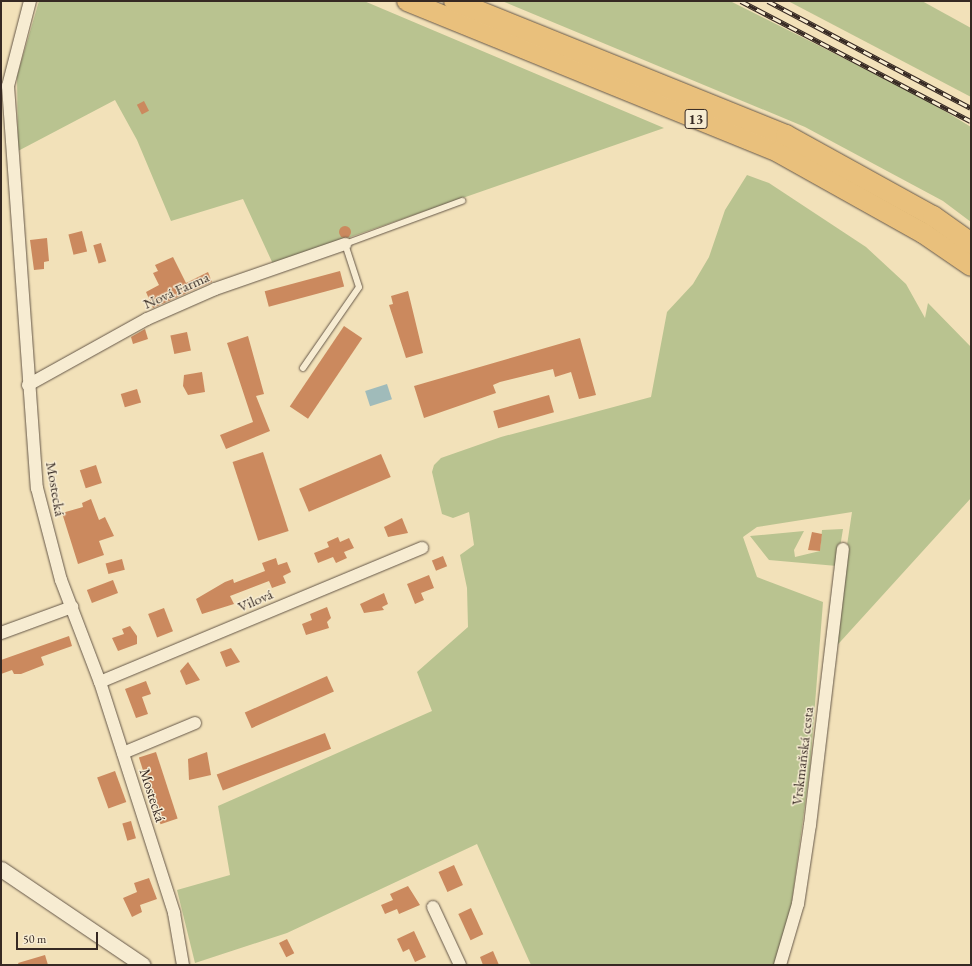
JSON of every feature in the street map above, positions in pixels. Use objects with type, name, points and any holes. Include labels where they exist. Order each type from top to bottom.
[{"type":"highway","name":"13","points":[[407,1],[778,152],[923,233],[971,266]]},
{"type":"highway","name":"13","points":[[454,1],[786,135],[933,216],[971,243]]},
{"type":"street","name":"Mostecká","points":[[30,1],[8,86],[28,385],[37,488],[61,580],[100,682],[174,913],[183,965]]},
{"type":"street","name":"Nová Farma","points":[[28,385],[147,319],[215,289],[345,244]]},
{"type":"street","name":"Vilová","points":[[100,682],[422,548]]},
{"type":"street","name":"Vrskmaňská cesta","points":[[780,965],[798,904],[810,826],[843,549]]},
{"type":"street","points":[[1,633],[72,607]]},
{"type":"street","points":[[123,753],[195,723]]},
{"type":"street","points":[[1,869],[143,965]]},
{"type":"street","points":[[433,907],[460,965]]},
{"type":"lane","name":"Nová Farma","points":[[345,244],[462,201]]},
{"type":"lane","points":[[303,368],[359,287],[345,244]]},
{"type":"green space","points":[[39,1],[364,1],[664,128],[273,264],[243,199],[171,221],[137,140],[115,100],[18,151],[17,76]]},
{"type":"green space","points":[[502,1],[730,1],[927,100],[971,127],[971,222],[943,201],[805,127]]},
{"type":"green space","points":[[788,1],[922,1],[971,28],[971,97]]},
{"type":"green space","points":[[747,175],[769,183],[866,247],[906,284],[925,318],[928,303],[971,347],[971,498],[831,652],[852,512],[757,527],[743,537],[757,577],[823,602],[810,768],[790,915],[777,965],[531,965],[477,844],[287,933],[195,963],[177,890],[230,875],[218,806],[432,711],[417,672],[468,627],[467,588],[460,555],[474,545],[469,512],[453,518],[442,514],[432,472],[434,465],[441,458],[501,437],[651,397],[667,312],[693,284],[709,257],[725,210]]},
{"type":"green space","points":[[843,529],[837,566],[769,560],[750,536],[804,531],[794,550],[795,557],[820,551],[822,530]]},
{"type":"water","points":[[387,384],[392,399],[370,406],[365,391]]},
{"type":"building","points":[[144,101],[149,111],[142,114],[137,105]]},
{"type":"building","points":[[343,226],[347,226],[351,232],[347,238],[343,238],[339,234],[339,230]]},
{"type":"building","points":[[82,231],[87,251],[73,255],[68,234]]},
{"type":"building","points":[[47,238],[49,261],[44,262],[44,269],[34,270],[30,240]]},
{"type":"building","points":[[101,243],[106,261],[99,263],[93,245]]},
{"type":"building","points":[[173,257],[186,283],[208,272],[212,282],[153,308],[146,292],[159,285],[153,273],[158,271],[155,265]]},
{"type":"building","points":[[340,271],[344,286],[269,307],[265,291]]},
{"type":"building","points":[[408,291],[423,353],[406,358],[389,305],[393,304],[391,296]]},
{"type":"building","points":[[344,326],[362,338],[308,419],[290,406]]},
{"type":"building","points":[[145,329],[148,339],[133,344],[131,337]]},
{"type":"building","points":[[187,332],[191,351],[174,354],[170,336]]},
{"type":"building","points":[[248,336],[264,394],[256,396],[270,431],[226,449],[220,435],[253,422],[227,343]]},
{"type":"building","points":[[580,338],[596,395],[579,399],[571,372],[555,377],[553,369],[500,382],[493,385],[496,393],[424,418],[414,386]]},
{"type":"building","points":[[202,372],[205,392],[188,395],[183,386],[184,375]]},
{"type":"building","points":[[137,389],[141,402],[125,407],[121,394]]},
{"type":"building","points":[[549,395],[554,412],[498,428],[493,411]]},
{"type":"building","points":[[263,452],[289,531],[258,541],[233,462]]},
{"type":"building","points":[[381,454],[391,477],[309,512],[299,489]]},
{"type":"building","points":[[96,465],[102,483],[86,488],[80,470]]},
{"type":"building","points":[[91,499],[99,520],[105,517],[114,536],[99,541],[104,555],[78,564],[62,513],[83,507],[82,503]]},
{"type":"building","points":[[402,518],[408,533],[388,537],[384,527]]},
{"type":"building","points":[[812,532],[822,534],[820,551],[808,550]]},
{"type":"building","points":[[338,537],[340,542],[349,538],[354,548],[344,552],[347,558],[336,563],[333,557],[318,563],[314,553],[329,547],[327,542]]},
{"type":"building","points":[[443,556],[447,566],[436,571],[432,560]]},
{"type":"building","points":[[276,558],[278,565],[287,562],[291,572],[283,576],[286,583],[272,588],[269,581],[230,596],[234,604],[202,614],[196,599],[225,582],[233,579],[234,583],[265,571],[262,563]]},
{"type":"building","points":[[122,559],[125,570],[108,574],[106,563]]},
{"type":"building","points":[[429,575],[434,588],[421,593],[424,600],[415,604],[407,584]]},
{"type":"building","points":[[113,580],[118,593],[92,603],[87,590]]},
{"type":"building","points":[[384,593],[388,604],[382,607],[384,610],[364,613],[360,604]]},
{"type":"building","points":[[327,607],[331,618],[327,622],[329,628],[306,635],[302,624],[312,620],[310,614]]},
{"type":"building","points":[[164,608],[173,631],[157,637],[148,614]]},
{"type":"building","points":[[130,626],[137,636],[137,644],[118,651],[112,638],[124,634],[122,629]]},
{"type":"building","points":[[69,636],[72,646],[41,657],[44,665],[21,674],[14,674],[12,670],[1,674],[1,660]]},
{"type":"building","points":[[231,648],[240,662],[226,667],[220,652]]},
{"type":"building","points":[[188,662],[200,680],[186,685],[180,671]]},
{"type":"building","points":[[327,676],[334,692],[252,728],[245,713]]},
{"type":"building","points":[[146,681],[151,694],[142,697],[148,714],[136,718],[125,689]]},
{"type":"building","points":[[325,733],[331,749],[223,790],[217,775]]},
{"type":"building","points":[[156,752],[178,819],[161,824],[139,758]]},
{"type":"building","points":[[207,752],[211,775],[189,780],[188,759]]},
{"type":"building","points":[[115,771],[126,802],[108,809],[97,777]]},
{"type":"building","points":[[131,821],[136,838],[127,841],[122,823]]},
{"type":"building","points":[[454,865],[463,885],[447,892],[438,872]]},
{"type":"building","points":[[149,878],[157,899],[140,905],[142,912],[132,917],[123,898],[137,892],[134,883]]},
{"type":"building","points":[[408,886],[420,905],[399,914],[397,909],[385,914],[381,905],[393,900],[390,894]]},
{"type":"building","points":[[471,908],[483,934],[471,940],[458,914]]},
{"type":"building","points":[[414,931],[426,957],[415,962],[409,949],[403,952],[397,939]]},
{"type":"building","points":[[287,939],[294,953],[286,957],[279,943]]},
{"type":"building","points":[[493,951],[499,965],[483,965],[480,957]]},
{"type":"building","points":[[45,955],[48,965],[19,965],[18,963]]},
{"type":"railway","points":[[741,1],[971,121]]},
{"type":"railway","points":[[768,1],[971,108]]}]
